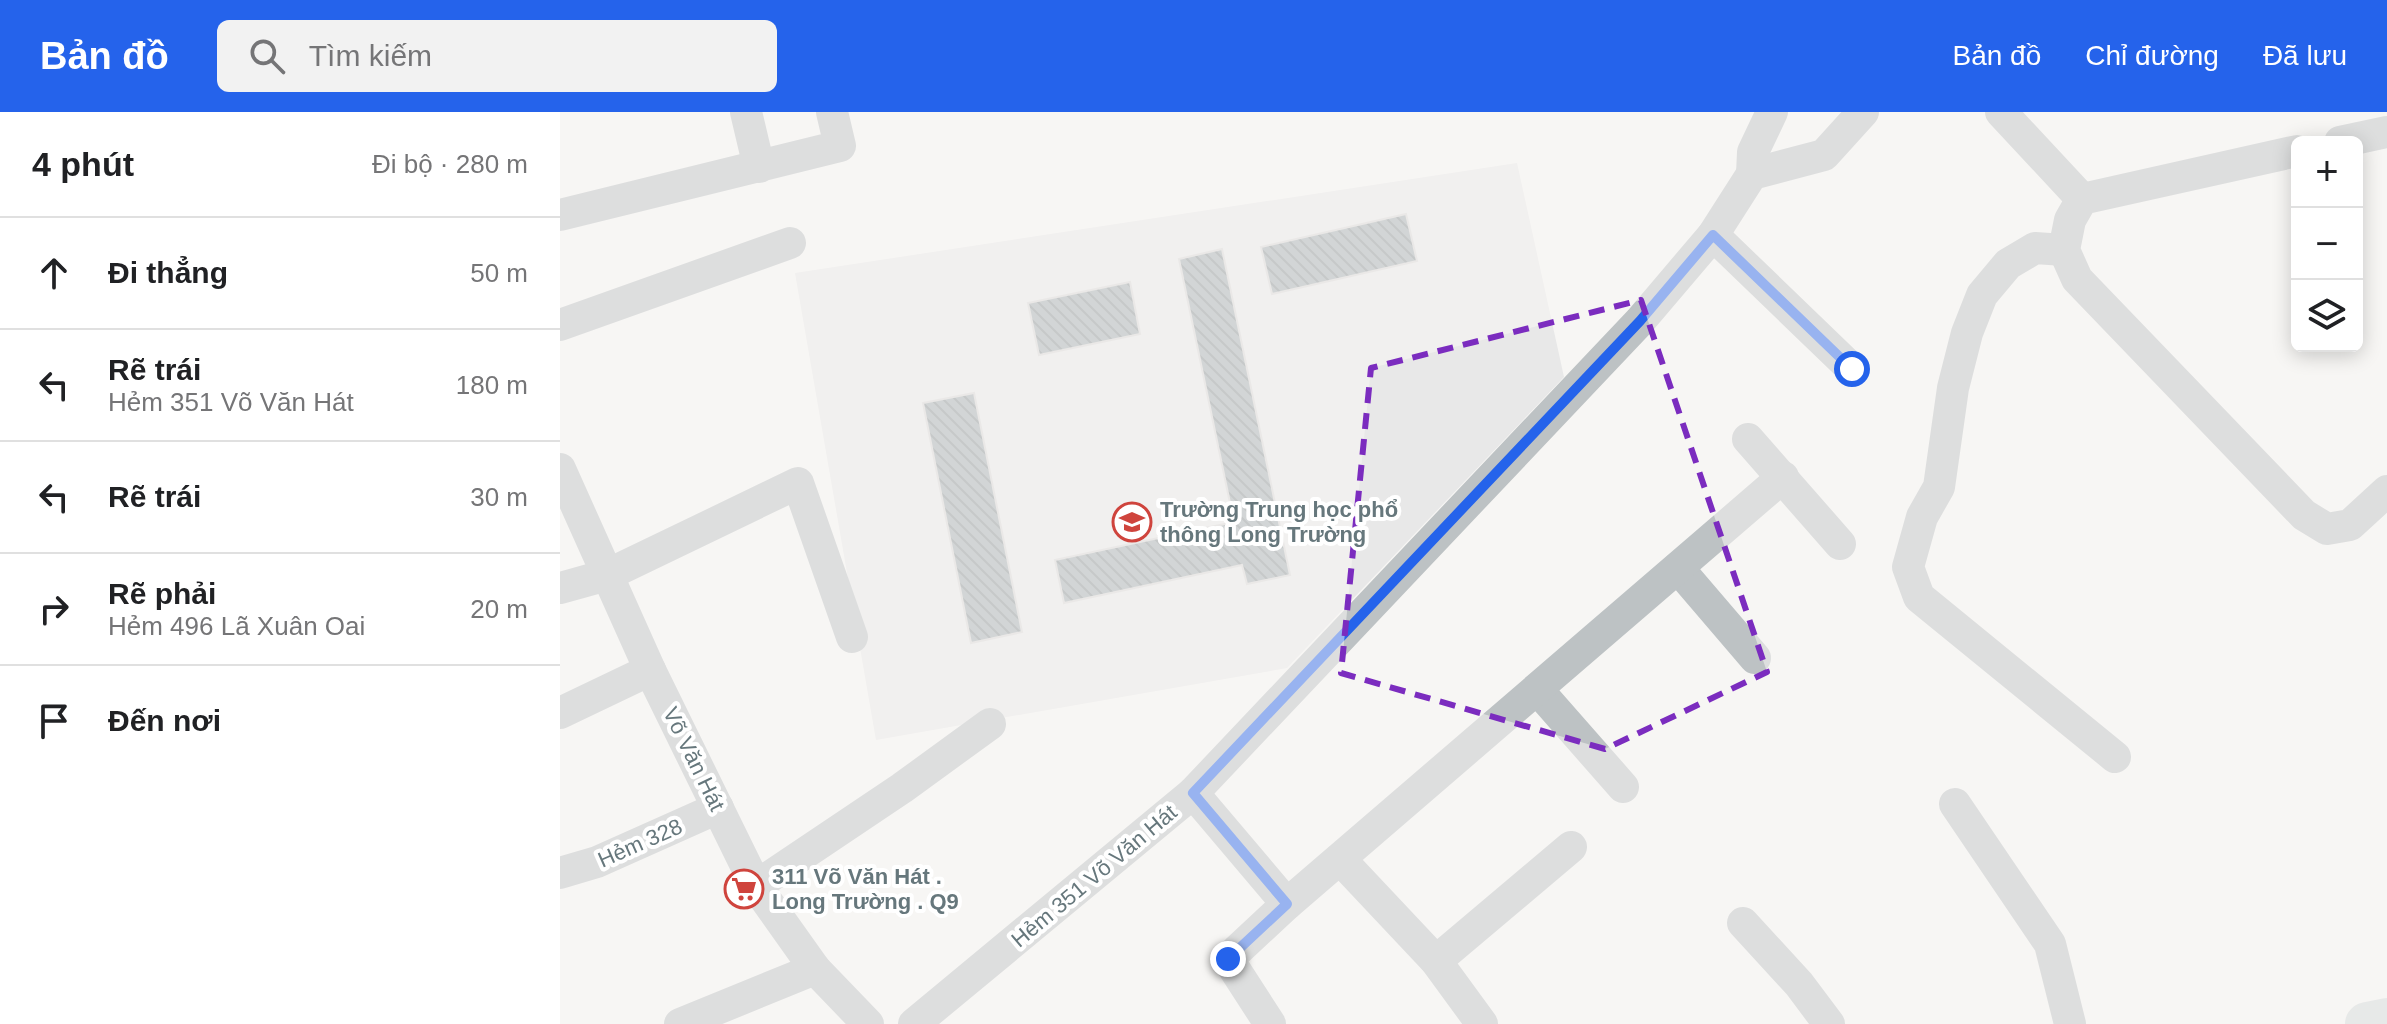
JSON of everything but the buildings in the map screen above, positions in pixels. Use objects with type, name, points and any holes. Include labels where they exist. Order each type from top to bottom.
[{"type":"main road","points":[[2367,1024],[2387,1020]]},
{"type":"street","points":[[746,112],[759,167]]},
{"type":"street","points":[[560,215],[840,146],[832,112]]},
{"type":"street","name":"Hẻm 351 Võ Văn Hát","points":[[914,1024],[1193,793],[1618,344],[1713,235],[1752,174],[1753,152],[1772,112]]},
{"type":"street","points":[[1752,174],[1824,155],[1863,112]]},
{"type":"street","points":[[2001,112],[2082,199]]},
{"type":"street","points":[[2363,137],[2387,132]]},
{"type":"street","points":[[2291,152],[2082,199],[2070,220],[2064,250],[2077,279],[2304,515],[2327,529],[2350,525],[2384,502]]},
{"type":"street","points":[[1713,235],[1852,369]]},
{"type":"street","points":[[560,325],[790,243]]},
{"type":"street","points":[[2064,250],[2035,248],[2008,264],[1982,295],[1967,333],[1953,388],[1939,487],[1922,517],[1908,567],[1919,597],[2115,757]]},
{"type":"street","points":[[1748,439],[1840,544]]},
{"type":"street","name":"Võ Văn Hát","points":[[560,469],[650,670],[756,886],[815,969],[868,1024]]},
{"type":"street","points":[[1270,1024],[1228,959],[1287,904],[1783,477]]},
{"type":"street","points":[[560,588],[607,575],[798,483],[852,637]]},
{"type":"street","points":[[1678,568],[1755,658]]},
{"type":"street","points":[[560,713],[650,670]]},
{"type":"street","points":[[1537,689],[1623,787]]},
{"type":"street","points":[[756,886],[902,788],[990,724]]},
{"type":"street","points":[[1193,793],[1287,904]]},
{"type":"street","points":[[1955,804],[2050,944],[2070,1024]]},
{"type":"street","name":"Hẻm 328","points":[[560,873],[597,862],[718,808]]},
{"type":"street","points":[[1436,961],[1571,847]]},
{"type":"street","points":[[1340,859],[1436,961],[1482,1024]]},
{"type":"street","points":[[1743,923],[1799,984],[1829,1024]]},
{"type":"street","points":[[680,1024],[815,969]]},
{"type":"highlighted area","points":[[1641,300],[1767,672],[1605,749],[1341,673],[1371,368]]},
{"type":"shaded area","name":"Trường Trung học phổ thông Long Trường","points":[[1517,163],[1564,377],[1287,668],[876,740],[795,273]]},
{"type":"place","name":"Trường Trung học phổ thông Long Trường","points":[[1132,522]]},
{"type":"place","name":"311 Võ Văn Hát . Long Trường . Q9","points":[[744,889]]},
{"type":"route","points":[[1228,959],[1287,904],[1193,793],[1640,321],[1713,235],[1852,369]]}]
